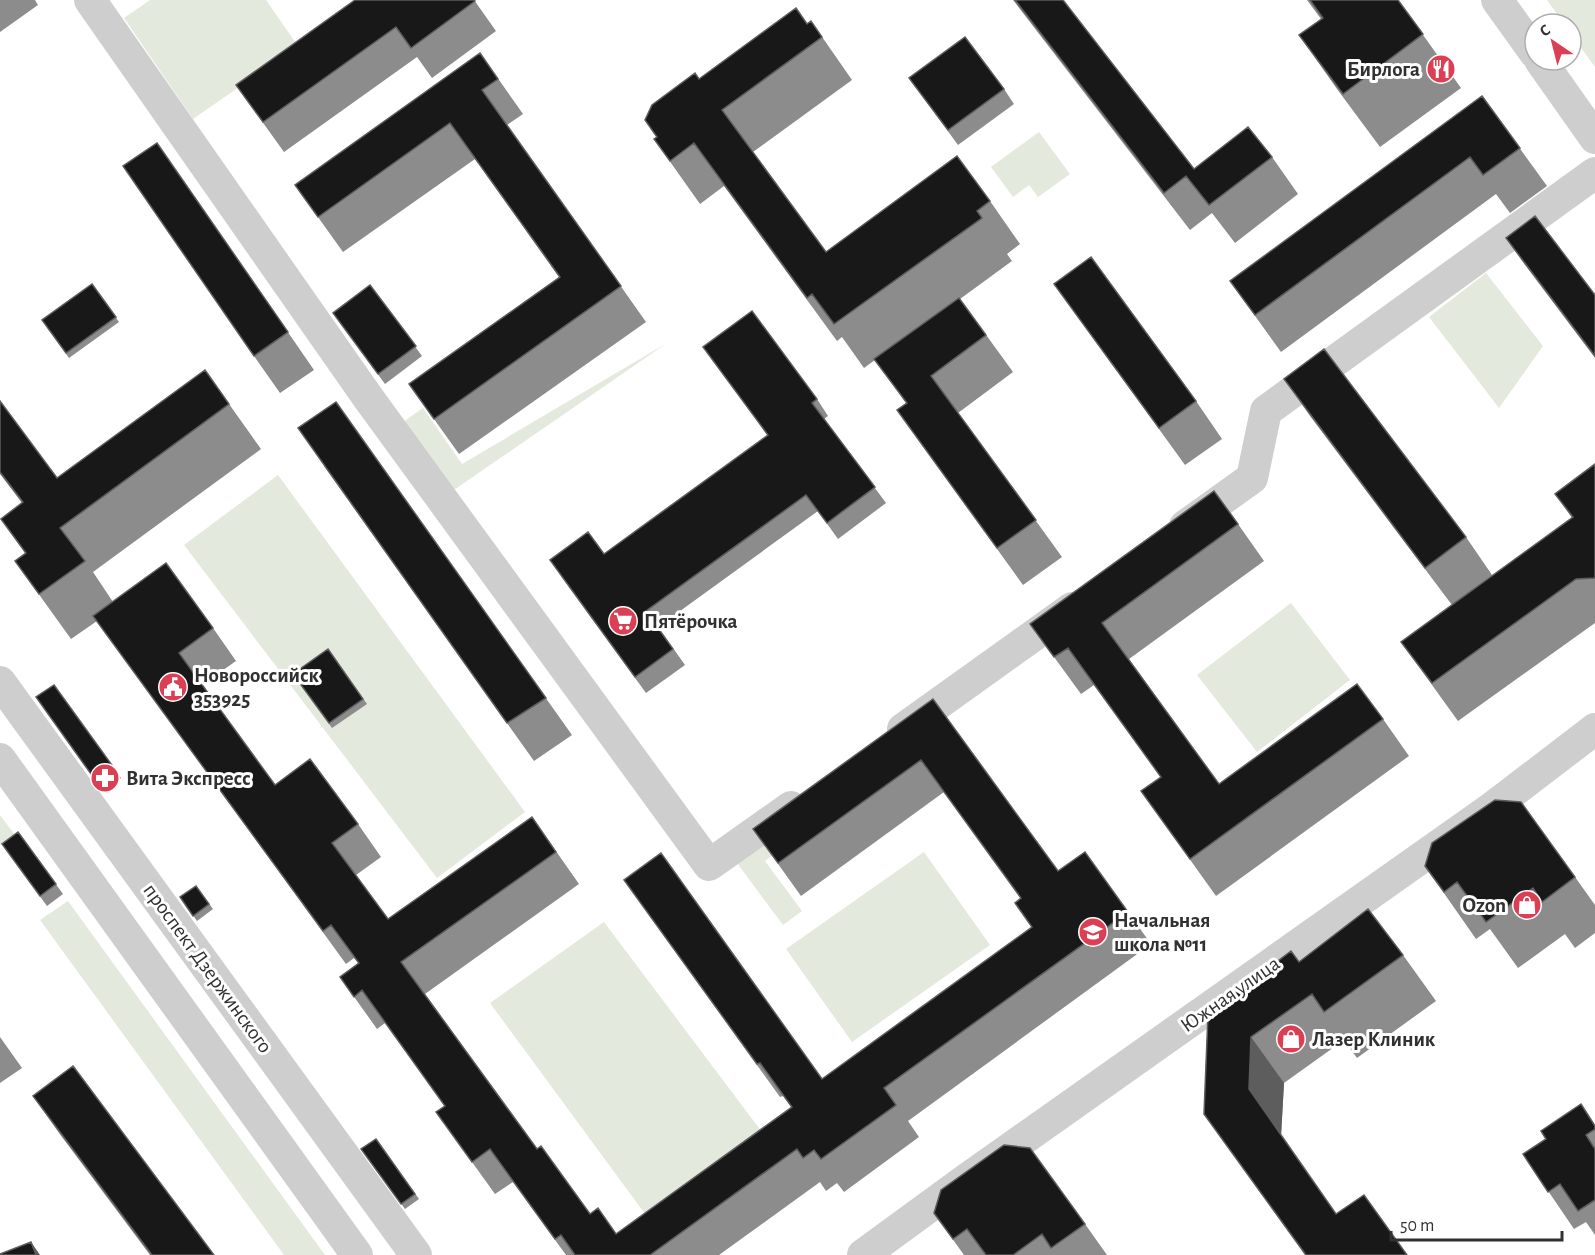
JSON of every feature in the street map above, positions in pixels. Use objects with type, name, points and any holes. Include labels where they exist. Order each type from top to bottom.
[{"type":"street","points":[[90,0],[369,399],[709,865],[817,789]]},
{"type":"street","points":[[1497,0],[1523,36]]},
{"type":"street","points":[[1548,72],[1595,138]]},
{"type":"street","points":[[1163,542],[1252,478],[1266,411],[1595,172]]},
{"type":"street","points":[[876,748],[1097,590]]},
{"type":"street","name":"проспект Дзержинского","points":[[0,682],[416,1255]]},
{"type":"street","name":"Южная улица","points":[[863,1255],[1483,814],[1595,729]]},
{"type":"street","points":[[0,759],[357,1255]]},
{"type":"shaded area","points":[[150,0],[266,0],[298,46],[193,119],[124,18]]},
{"type":"shaded area","points":[[1547,0],[1595,0],[1595,67],[1583,50],[1583,12],[1556,12]]},
{"type":"shaded area","points":[[1039,132],[1070,174],[1038,197],[1029,185],[1013,197],[991,167]]},
{"type":"shaded area","points":[[1486,273],[1543,346],[1499,408],[1429,317]]},
{"type":"shaded area","points":[[667,343],[451,492],[400,424],[423,408],[462,464]]},
{"type":"shaded area","points":[[278,475],[525,812],[437,878],[184,545]]},
{"type":"shaded area","points":[[1291,603],[1350,680],[1257,752],[1197,675]]},
{"type":"shaded area","points":[[890,750],[899,762],[765,861],[802,911],[783,925],[737,863]]},
{"type":"shaded area","points":[[0,815],[15,835],[0,845]]},
{"type":"shaded area","points":[[924,852],[990,945],[852,1042],[786,949]]},
{"type":"shaded area","points":[[68,901],[325,1255],[284,1255],[40,920]]},
{"type":"shaded area","points":[[604,922],[765,1136],[648,1218],[490,1003]]},
{"type":"building","points":[[355,0],[475,1],[411,48],[396,27],[263,122],[236,85]]},
{"type":"building","points":[[1015,0],[1063,0],[1194,169],[1248,127],[1272,157],[1209,205],[1186,176],[1164,193]]},
{"type":"building","points":[[1310,0],[1398,0],[1423,34],[1343,94],[1299,35],[1323,18]]},
{"type":"building","points":[[796,8],[807,24],[811,21],[822,37],[722,110],[826,252],[957,156],[990,201],[977,211],[982,218],[834,324],[812,294],[807,298],[694,143],[670,161],[654,139],[657,137],[645,120],[652,105],[695,73],[699,79]]},
{"type":"building","points":[[965,37],[1004,89],[948,130],[909,78]]},
{"type":"building","points":[[480,53],[498,79],[482,90],[621,286],[434,419],[409,384],[560,277],[450,123],[318,217],[295,185]]},
{"type":"building","points":[[1482,96],[1520,148],[1483,175],[1470,157],[1255,315],[1230,281]]},
{"type":"building","points":[[157,143],[288,332],[254,356],[123,166]]},
{"type":"building","points":[[1535,216],[1595,295],[1595,356],[1506,238]]},
{"type":"building","points":[[1091,257],[1196,401],[1159,428],[1054,284]]},
{"type":"building","points":[[92,284],[116,317],[66,353],[42,320]]},
{"type":"building","points":[[370,285],[416,346],[378,374],[333,313]]},
{"type":"building","points":[[959,298],[986,335],[931,376],[1036,520],[997,548],[897,410],[907,403],[874,359]]},
{"type":"building","points":[[752,311],[817,399],[812,403],[875,487],[827,523],[806,495],[646,611],[673,649],[635,677],[550,560],[588,532],[604,554],[768,435],[703,347]]},
{"type":"building","points":[[1324,349],[1466,537],[1425,568],[1284,379]]},
{"type":"building","points":[[205,370],[229,404],[60,528],[85,561],[39,594],[15,561],[26,553],[1,519],[23,502],[0,472],[0,401],[57,478]]},
{"type":"building","points":[[336,402],[546,698],[507,723],[298,428]]},
{"type":"building","points":[[1595,464],[1595,578],[1576,579],[1432,683],[1401,642],[1573,517],[1555,494]]},
{"type":"building","points":[[1214,491],[1238,524],[1102,623],[1219,784],[1357,684],[1383,719],[1190,859],[1141,791],[1161,777],[1068,648],[1054,657],[1030,624]]},
{"type":"building","points":[[166,563],[213,628],[179,653],[275,785],[310,759],[358,824],[332,843],[388,919],[532,817],[556,852],[401,962],[537,1149],[541,1146],[590,1214],[598,1208],[616,1234],[792,1107],[760,1063],[757,1064],[624,880],[661,853],[822,1079],[1032,927],[1015,903],[1021,898],[921,760],[778,863],[753,829],[933,699],[1058,871],[1085,852],[1128,912],[884,1088],[896,1105],[821,1159],[814,1150],[803,1158],[797,1149],[650,1255],[575,1255],[561,1235],[555,1239],[490,1149],[472,1162],[436,1112],[445,1106],[362,990],[354,997],[340,977],[359,963],[331,925],[323,931],[93,616]]},
{"type":"building","points":[[328,649],[363,699],[329,723],[293,674]]},
{"type":"building","points":[[54,685],[114,768],[96,781],[36,697]]},
{"type":"building","points":[[1495,800],[1521,802],[1575,877],[1542,902],[1533,888],[1486,922],[1457,882],[1444,892],[1425,866],[1432,843]]},
{"type":"building","points":[[18,832],[56,884],[40,896],[2,844]]},
{"type":"building","points":[[196,886],[209,904],[193,916],[180,897]]},
{"type":"building","points":[[1368,909],[1403,955],[1324,1012],[1312,994],[1251,1037],[1249,1089],[1336,1214],[1364,1195],[1407,1255],[1306,1255],[1204,1114],[1208,1014],[1291,951],[1299,962]]},
{"type":"building","points":[[73,1066],[214,1255],[152,1255],[33,1096]]},
{"type":"building","points":[[1581,1104],[1595,1126],[1595,1129],[1586,1135],[1595,1149],[1595,1200],[1578,1211],[1560,1184],[1548,1192],[1523,1154],[1546,1139],[1541,1131]]},
{"type":"building","points":[[376,1139],[415,1194],[401,1204],[361,1149]]},
{"type":"building","points":[[1004,1145],[1030,1148],[1085,1224],[1051,1248],[1042,1234],[1013,1255],[986,1255],[967,1229],[953,1239],[934,1213],[941,1190]]},
{"type":"building","points":[[31,1242],[36,1255],[0,1255],[0,1254]]},
{"type":"place","name":"Бирлога","points":[[1441,69]]},
{"type":"place","name":"Пятёрочка","points":[[623,621]]},
{"type":"place","name":"Новороссийск 353925","points":[[173,687]]},
{"type":"place","name":"Вита Экспресс","points":[[105,778]]},
{"type":"place","name":"Ozon","points":[[1527,905]]},
{"type":"place","name":"Начальная школа №11","points":[[1093,932]]},
{"type":"place","name":"Лазер Клиник","points":[[1291,1039]]}]
